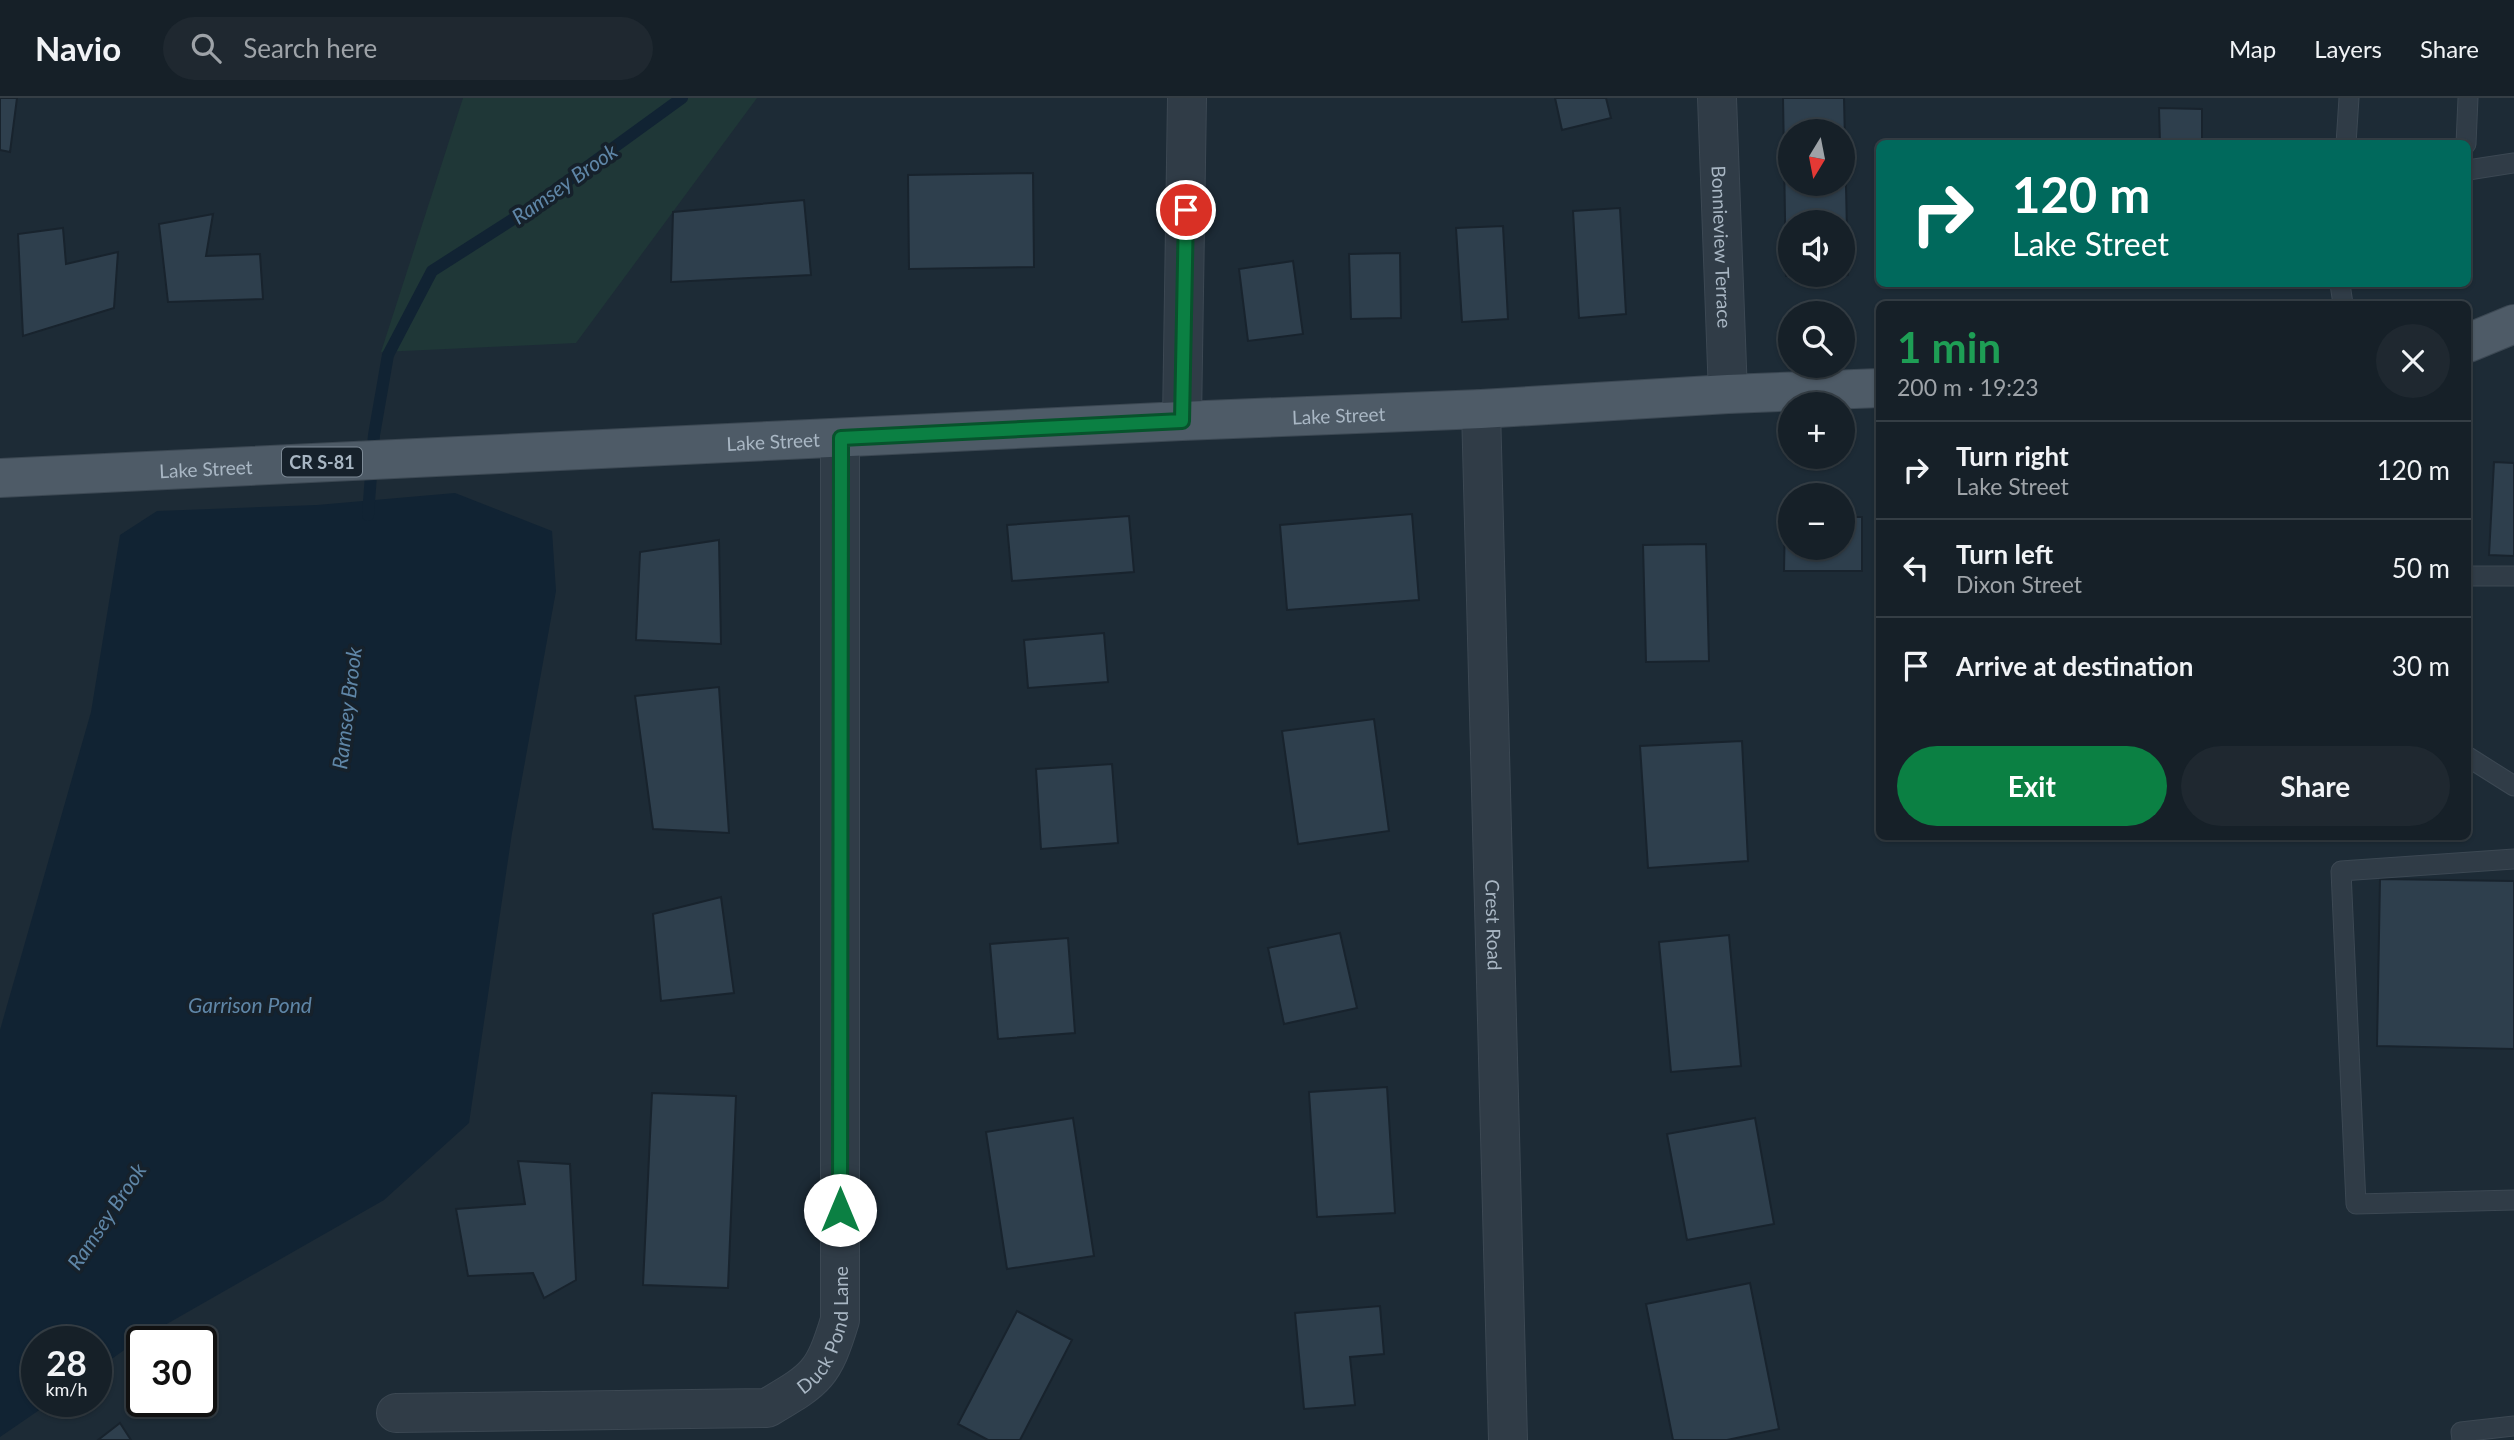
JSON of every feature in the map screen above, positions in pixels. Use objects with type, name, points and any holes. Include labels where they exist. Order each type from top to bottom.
[{"type":"main road","points":[[2471,341],[2514,324]]},
{"type":"main road","points":[[2471,357],[2514,354]]},
{"type":"main road","name":"Lake Street","points":[[0,478],[1876,388]]},
{"type":"street","points":[[1182,421],[1188,98]]},
{"type":"street","name":"Bonnieview Terrace","points":[[1717,98],[1728,394]]},
{"type":"street","name":"Crest Road","points":[[1481,409],[1508,1440]]},
{"type":"street","name":"Duck Pond Lane","points":[[396,1413],[767,1408],[809,1383],[829,1357],[840,1320],[841,438]]},
{"type":"lane","points":[[2346,140],[2349,98]]},
{"type":"lane","points":[[2466,140],[2468,98]]},
{"type":"lane","points":[[2471,170],[2514,163]]},
{"type":"lane","points":[[2471,576],[2514,576]]},
{"type":"lane","points":[[2471,759],[2514,786]]},
{"type":"lane","points":[[2514,859],[2341,871],[2356,1204],[2514,1200]]},
{"type":"lane","points":[[2462,1440],[2461,1432],[2514,1426]]},
{"type":"green space","points":[[463,98],[757,98],[576,343],[381,352]]},
{"type":"water","name":"Garrison Pond","points":[[455,493],[552,531],[556,591],[512,833],[469,1123],[384,1200],[163,1326],[126,1326],[126,1349],[112,1359],[112,1326],[21,1326],[21,1417],[29,1417],[0,1437],[0,1030],[91,712],[120,535],[157,511],[317,505]]},
{"type":"building","points":[[0,98],[17,98],[10,152],[0,150]]},
{"type":"building","points":[[1555,98],[1606,98],[1611,118],[1562,130]]},
{"type":"building","points":[[1783,98],[1844,98],[1844,119],[1783,119]]},
{"type":"building","points":[[2159,108],[2202,109],[2202,140],[2160,140]]},
{"type":"building","points":[[1033,173],[1034,267],[909,269],[908,175]]},
{"type":"building","points":[[1785,196],[1846,196],[1847,210],[1785,210]]},
{"type":"building","points":[[804,200],[811,275],[671,282],[673,212]]},
{"type":"building","points":[[1620,208],[1626,314],[1579,318],[1573,211]]},
{"type":"building","points":[[213,214],[206,256],[260,254],[263,299],[168,302],[159,224]]},
{"type":"building","points":[[1503,226],[1508,319],[1462,322],[1456,228]]},
{"type":"building","points":[[63,228],[66,264],[118,252],[114,308],[23,336],[18,234]]},
{"type":"building","points":[[1400,253],[1401,318],[1351,319],[1349,254]]},
{"type":"building","points":[[1293,261],[1303,334],[1248,341],[1239,269]]},
{"type":"building","points":[[2494,462],[2514,463],[2514,556],[2489,555]]},
{"type":"building","points":[[1412,514],[1419,600],[1287,610],[1280,525]]},
{"type":"building","points":[[1129,516],[1134,572],[1012,581],[1007,525]]},
{"type":"building","points":[[1855,517],[1862,517],[1862,571],[1784,571],[1784,560],[1855,560]]},
{"type":"building","points":[[719,540],[721,644],[636,640],[640,552]]},
{"type":"building","points":[[1706,544],[1709,661],[1646,662],[1643,545]]},
{"type":"building","points":[[1104,633],[1108,682],[1028,688],[1024,640]]},
{"type":"building","points":[[719,687],[729,833],[653,829],[635,696]]},
{"type":"building","points":[[1374,719],[1389,831],[1298,844],[1282,731]]},
{"type":"building","points":[[1742,741],[1748,861],[1648,868],[1640,746]]},
{"type":"building","points":[[1112,764],[1118,843],[1041,849],[1036,769]]},
{"type":"building","points":[[2380,879],[2514,881],[2514,1049],[2377,1046]]},
{"type":"building","points":[[721,897],[734,993],[661,1001],[653,914]]},
{"type":"building","points":[[1340,933],[1357,1008],[1284,1024],[1268,948]]},
{"type":"building","points":[[1729,935],[1741,1066],[1671,1072],[1659,942]]},
{"type":"building","points":[[1068,938],[1075,1033],[998,1039],[990,944]]},
{"type":"building","points":[[1387,1087],[1395,1213],[1317,1217],[1309,1092]]},
{"type":"building","points":[[652,1093],[736,1096],[728,1288],[643,1285]]},
{"type":"building","points":[[1073,1118],[1094,1256],[1007,1269],[986,1132]]},
{"type":"building","points":[[1755,1118],[1774,1224],[1687,1240],[1667,1134]]},
{"type":"building","points":[[518,1161],[570,1164],[576,1280],[544,1298],[533,1273],[468,1276],[456,1209],[525,1204]]},
{"type":"building","points":[[1750,1283],[1779,1429],[1727,1440],[1673,1440],[1646,1304]]},
{"type":"building","points":[[1380,1306],[1384,1354],[1350,1357],[1355,1405],[1304,1409],[1295,1313]]},
{"type":"building","points":[[1017,1311],[1072,1340],[1020,1440],[988,1440],[958,1424]]},
{"type":"building","points":[[120,1423],[131,1440],[98,1440]]},
{"type":"waterway","name":"Ramsey Brook","points":[[368,515],[374,435],[388,355],[432,271],[529,209],[682,98]]},
{"type":"route","points":[[840,1210],[841,438],[1182,421],[1186,210]]}]
